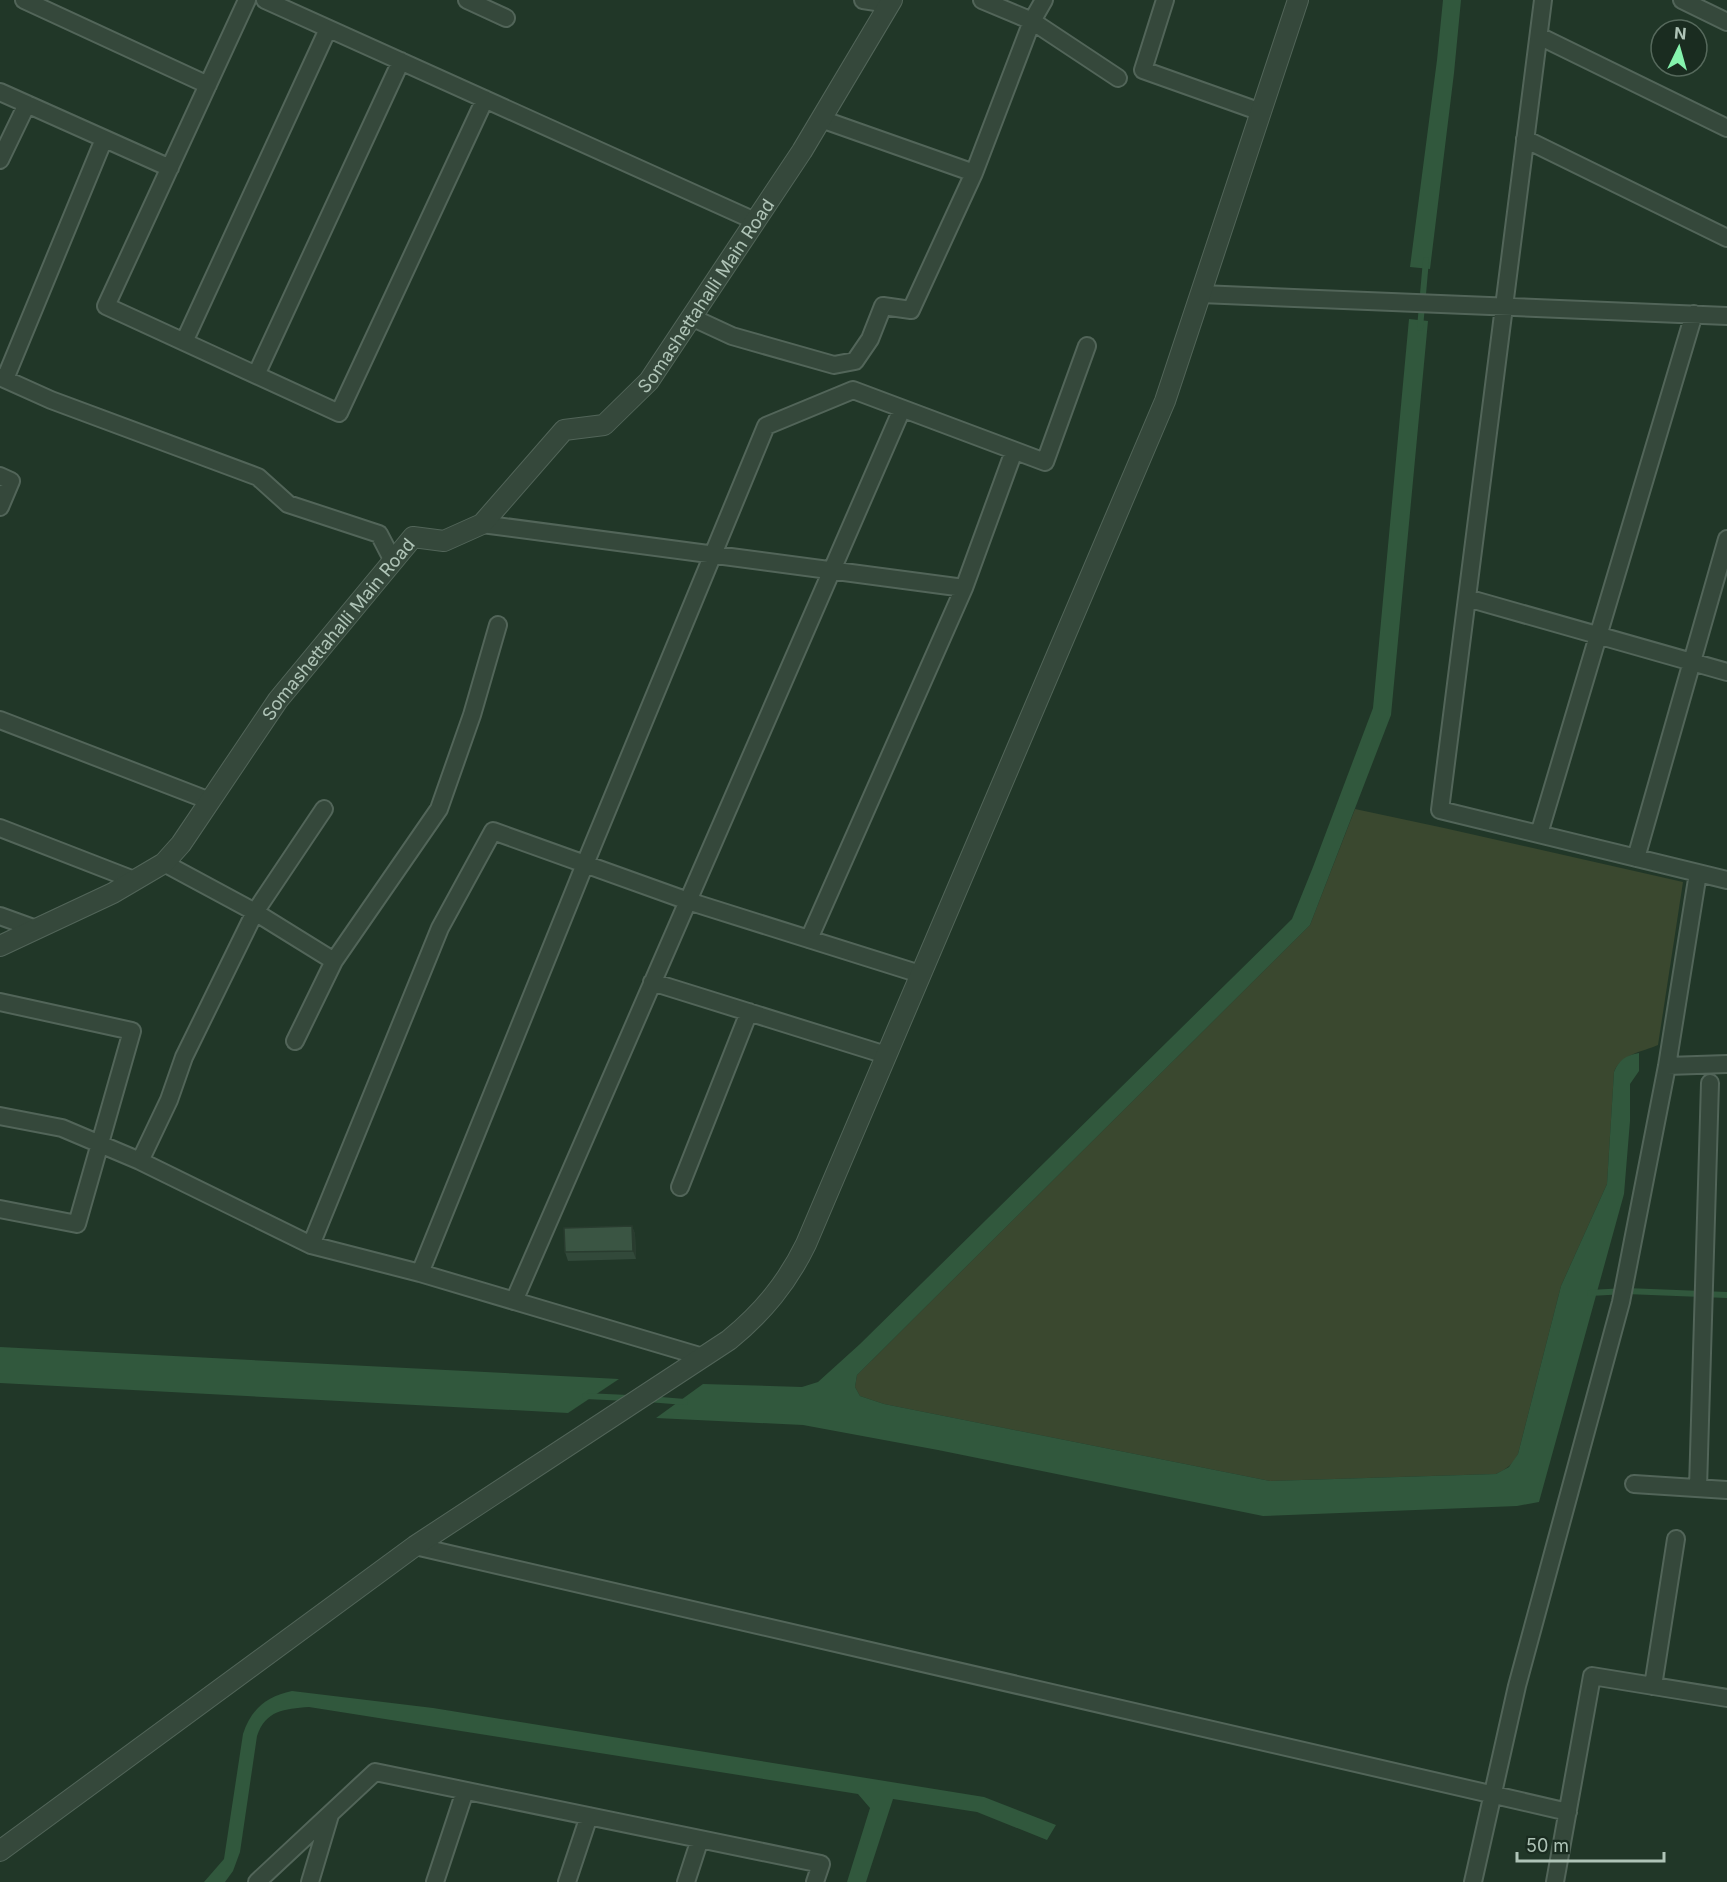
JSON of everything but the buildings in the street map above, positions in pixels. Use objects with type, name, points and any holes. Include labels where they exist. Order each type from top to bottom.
[{"type":"street","points":[[24,0],[208,85]]},
{"type":"street","points":[[248,0],[106,306],[339,413],[485,99]]},
{"type":"street","points":[[265,0],[755,221]]},
{"type":"street","points":[[467,0],[506,18]]},
{"type":"street","points":[[863,0],[890,2]]},
{"type":"street","points":[[982,0],[1032,21],[1118,78]]},
{"type":"street","points":[[691,317],[732,336],[834,365],[855,361],[870,339],[883,306],[911,310],[974,173],[1032,21],[1044,0]]},
{"type":"street","points":[[1165,0],[1143,70],[1261,112]]},
{"type":"street","points":[[0,1851],[415,1546],[729,1340],[758,1315],[784,1283],[806,1244],[1165,401],[1298,0]]},
{"type":"street","points":[[1543,0],[1440,810],[1727,880]]},
{"type":"street","points":[[1682,0],[1727,22]]},
{"type":"street","name":"Somashettahalli Main Road","points":[[0,946],[113,893],[164,863],[181,843],[278,700],[413,537],[444,541],[482,524],[564,430],[604,425],[649,381],[802,151],[890,2]]},
{"type":"street","points":[[184,342],[328,29]]},
{"type":"street","points":[[1539,36],[1727,128]]},
{"type":"street","points":[[256,375],[401,61]]},
{"type":"street","points":[[0,92],[170,168]]},
{"type":"street","points":[[0,160],[27,104]]},
{"type":"street","points":[[821,119],[974,173]]},
{"type":"street","points":[[104,138],[2,378],[51,400],[258,477],[288,504],[379,534],[393,561]]},
{"type":"street","points":[[1525,139],[1727,238]]},
{"type":"street","points":[[1201,294],[1727,316]]},
{"type":"street","points":[[1539,834],[1694,314]]},
{"type":"street","points":[[420,1273],[585,864],[766,426],[853,390],[1045,462],[1087,346]]},
{"type":"street","points":[[514,1301],[902,409]]},
{"type":"street","points":[[809,939],[964,588],[1014,451]]},
{"type":"street","points":[[0,476],[11,481],[0,507]]},
{"type":"street","points":[[482,524],[964,588]]},
{"type":"street","points":[[1636,858],[1727,539]]},
{"type":"street","points":[[1467,598],[1727,672]]},
{"type":"street","points":[[295,1041],[334,961],[439,809],[472,715],[498,625]]},
{"type":"street","points":[[0,720],[210,801]]},
{"type":"street","points":[[140,1161],[169,1100],[184,1057],[255,912],[324,808]]},
{"type":"street","points":[[0,828],[134,880]]},
{"type":"street","points":[[311,1245],[440,928],[493,831],[688,901],[920,974]]},
{"type":"street","points":[[164,863],[255,912],[334,961]]},
{"type":"street","points":[[1473,1882],[1517,1686],[1621,1302],[1667,1066],[1698,873]]},
{"type":"street","points":[[0,916],[36,929]]},
{"type":"street","points":[[652,982],[886,1055]]},
{"type":"street","points":[[0,1002],[132,1031],[77,1224],[0,1209]]},
{"type":"street","points":[[680,1187],[749,1012]]},
{"type":"street","points":[[1667,1066],[1727,1064]]},
{"type":"street","points":[[1698,1488],[1710,1083]]},
{"type":"street","points":[[0,1116],[62,1128],[140,1161],[311,1245],[420,1273],[703,1357]]},
{"type":"street","points":[[1634,1484],[1727,1490]]},
{"type":"street","points":[[1653,1686],[1676,1539]]},
{"type":"street","points":[[415,1546],[1568,1812]]},
{"type":"street","points":[[1556,1882],[1592,1676],[1727,1698]]},
{"type":"street","points":[[257,1882],[375,1773],[821,1864],[816,1882]]},
{"type":"street","points":[[435,1882],[465,1791]]},
{"type":"street","points":[[310,1882],[330,1814]]},
{"type":"street","points":[[567,1882],[589,1816]]},
{"type":"street","points":[[686,1882],[700,1839]]},
{"type":"shaded area","points":[[1443,0],[1461,0],[1430,269],[1410,267]]},
{"type":"shaded area","points":[[1409,319],[1428,321],[1391,715],[1310,925],[857,1375],[855,1387],[860,1396],[884,1404],[1270,1481],[1496,1474],[1509,1467],[1518,1454],[1561,1286],[1607,1184],[1614,1072],[1624,1059],[1639,1053],[1639,1071],[1630,1084],[1630,1121],[1624,1194],[1539,1502],[1517,1506],[1263,1516],[803,1425],[656,1418],[703,1384],[802,1387],[818,1382],[860,1344],[1292,919],[1373,708]]},
{"type":"shaded area","points":[[1355,809],[1683,882],[1658,1045],[1627,1057],[1614,1072],[1607,1184],[1561,1286],[1518,1454],[1512,1463],[1496,1474],[1270,1481],[884,1404],[860,1396],[855,1387],[857,1375],[1310,925]]},
{"type":"shaded area","points":[[0,1347],[619,1379],[568,1413],[0,1383]]},
{"type":"shaded area","points":[[292,1691],[433,1708],[984,1797],[1056,1825],[1047,1840],[977,1812],[893,1799],[866,1882],[847,1882],[870,1808],[858,1794],[309,1707],[277,1712],[261,1727],[257,1736],[240,1852],[233,1871],[225,1882],[204,1882],[224,1859],[246,1725],[261,1705],[275,1696]]},
{"type":"waterway","points":[[1420,328],[1426,260]]},
{"type":"waterway","points":[[1590,1293],[1626,1291],[1727,1295]]},
{"type":"waterway","points":[[585,1396],[628,1398]]},
{"type":"waterway","points":[[648,1399],[685,1402]]}]
